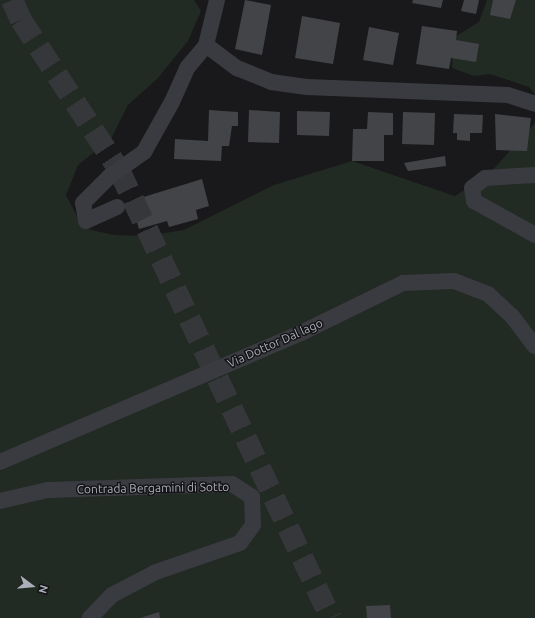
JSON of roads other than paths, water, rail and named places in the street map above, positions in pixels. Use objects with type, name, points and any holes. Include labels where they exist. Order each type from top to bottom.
[{"type":"street","points":[[117,207],[86,221],[83,203],[110,176],[144,152],[187,68],[206,45],[217,0]]},
{"type":"street","points":[[206,45],[237,68],[271,82],[307,87],[508,95],[535,104]]},
{"type":"street","points":[[535,175],[485,178],[472,188],[474,201],[535,234]]},
{"type":"street","name":"Via Dottor Dal lago","points":[[0,462],[301,333],[403,283],[454,281],[488,294],[512,316],[535,346]]},
{"type":"street","name":"Contrada Bergamini di Sotto","points":[[0,501],[48,490],[198,484],[232,484],[252,497],[253,525],[240,543],[156,572],[112,595],[90,618]]},
{"type":"tunnel","points":[[12,0],[21,20],[119,170],[331,618]]}]
